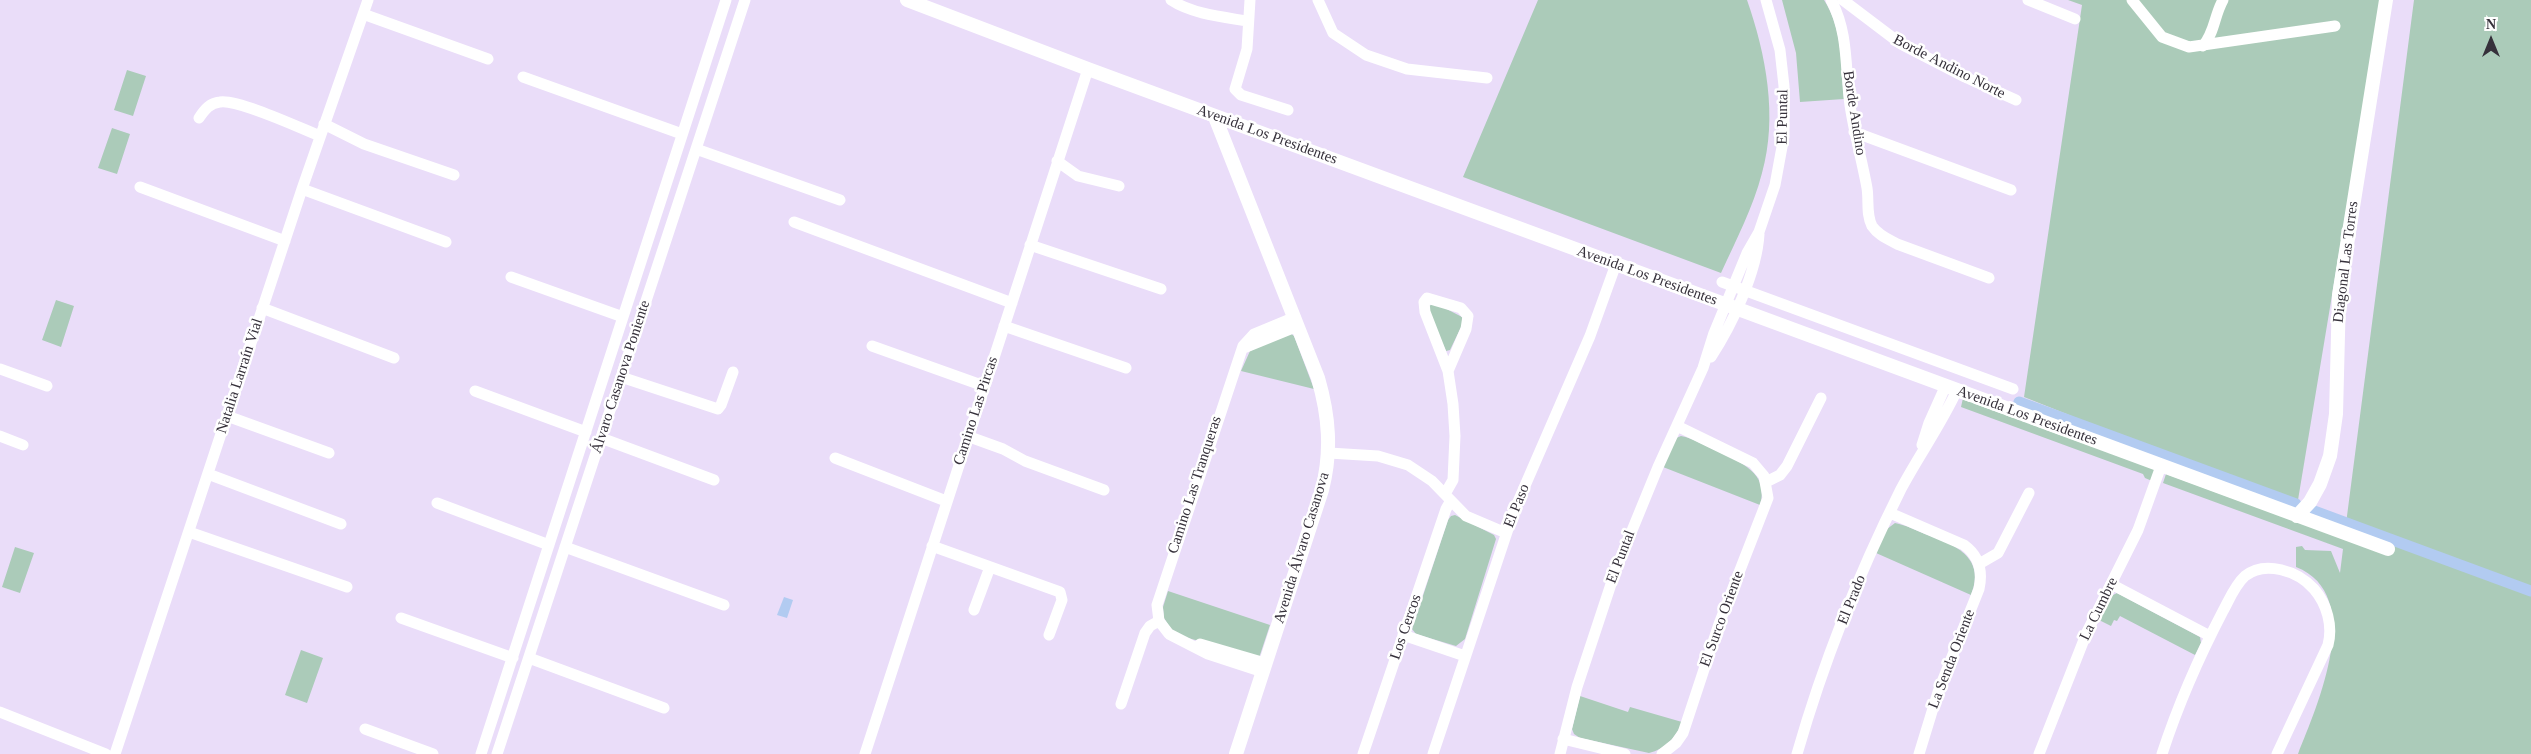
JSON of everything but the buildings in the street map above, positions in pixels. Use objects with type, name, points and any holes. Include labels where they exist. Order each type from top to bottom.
[{"type":"street","name":"Natalia Larraín Vial","points":[[115,754],[262,308],[368,0]]},
{"type":"street","name":"Álvaro Casanova Poniente","points":[[481,754],[726,0]]},
{"type":"street","name":"Álvaro Casanova Poniente","points":[[497,754],[745,0]]},
{"type":"street","name":"Avenida Los Presidentes","points":[[907,0],[1088,69],[2388,549]]},
{"type":"street","points":[[1171,0],[1178,5],[1202,12],[1247,21]]},
{"type":"street","points":[[1250,0],[1247,21],[1247,49],[1235,84],[1236,92],[1288,110]]},
{"type":"street","points":[[1318,0],[1333,33],[1366,55],[1407,69],[1487,78]]},
{"type":"street","name":"El Puntal","points":[[1560,754],[1577,687],[1613,579],[1677,426],[1731,307],[1733,286],[1747,252],[1759,232],[1776,180],[1785,125],[1781,56],[1766,0]]},
{"type":"street","name":"Borde Andino","points":[[1831,0],[1841,24],[1854,132],[1867,189],[1869,216],[1873,228],[1897,244],[1989,278]]},
{"type":"street","name":"Borde Andino Norte","points":[[1843,0],[1901,44],[1965,77],[2016,100]]},
{"type":"street","points":[[2028,0],[2075,19]]},
{"type":"street","points":[[2132,0],[2162,37],[2189,47],[2335,26]]},
{"type":"street","points":[[2204,46],[2212,36],[2216,13],[2223,0]]},
{"type":"street","name":"Diagonal Las Torres","points":[[2298,516],[2310,502],[2320,484],[2330,456],[2336,414],[2339,295],[2386,0]]},
{"type":"street","points":[[363,14],[488,59]]},
{"type":"street","points":[[1841,24],[1849,15],[1859,14]]},
{"type":"street","name":"Camino Las Pircas","points":[[865,754],[1088,69]]},
{"type":"street","points":[[523,77],[682,134]]},
{"type":"street","points":[[694,100],[710,106]]},
{"type":"street","points":[[199,118],[206,108],[215,103],[231,102],[320,136]]},
{"type":"street","name":"Avenida Álvaro Casanova","points":[[1215,116],[1296,322],[1324,400],[1329,453],[1322,490],[1236,754]]},
{"type":"street","points":[[324,124],[364,144],[454,175]]},
{"type":"street","points":[[1854,132],[2011,190]]},
{"type":"street","points":[[696,149],[840,200]]},
{"type":"street","points":[[1057,161],[1078,176],[1119,186]]},
{"type":"street","points":[[140,188],[285,241]]},
{"type":"street","points":[[302,189],[446,242]]},
{"type":"street","points":[[794,222],[1012,303]]},
{"type":"street","points":[[1030,245],[1161,289]]},
{"type":"street","name":"El Paso","points":[[1434,754],[1506,533],[1546,432],[1590,336],[1616,264]]},
{"type":"street","points":[[510,277],[623,317]]},
{"type":"street","name":"Avenida Los Presidentes","points":[[1733,286],[2014,389]]},
{"type":"street","name":"Los Cercos","points":[[1363,754],[1453,480],[1455,450],[1453,404],[1448,372],[1425,312],[1424,304],[1427,298],[1461,308],[1468,316],[1466,328],[1448,372]]},
{"type":"street","points":[[262,308],[394,358]]},
{"type":"street","name":"Camino Las Tranqueras","points":[[1159,621],[1158,600],[1240,351],[1246,340],[1254,334],[1296,322]]},
{"type":"street","points":[[1004,326],[1126,368]]},
{"type":"street","points":[[872,346],[984,386]]},
{"type":"street","points":[[0,369],[47,386]]},
{"type":"street","points":[[621,377],[718,409],[733,372]]},
{"type":"street","name":"El Prado","points":[[1797,754],[1845,615],[1920,451],[1929,423],[1952,388]]},
{"type":"street","points":[[475,391],[586,432]]},
{"type":"street","points":[[1677,426],[1748,460],[1761,472],[1766,482],[1776,478],[1783,471],[1821,398]]},
{"type":"street","points":[[227,416],[329,453]]},
{"type":"street","points":[[0,436],[23,445]]},
{"type":"street","points":[[967,436],[1003,449],[1025,461],[1104,490]]},
{"type":"street","points":[[601,438],[714,480]]},
{"type":"street","points":[[1329,453],[1368,455],[1399,461],[1425,475],[1473,520],[1506,533]]},
{"type":"street","points":[[835,458],[946,501]]},
{"type":"street","name":"La Cumbre","points":[[2039,754],[2074,662],[2138,530],[2161,466]]},
{"type":"street","points":[[208,474],[341,524]]},
{"type":"street","name":"El Surco Oriente","points":[[1666,753],[1680,738],[1686,725],[1719,624],[1767,502],[1766,482]]},
{"type":"street","points":[[568,485],[584,490]]},
{"type":"street","points":[[1890,513],[1964,545],[1973,553],[1979,564],[1998,552],[2029,493]]},
{"type":"street","points":[[438,503],[549,545]]},
{"type":"street","points":[[189,532],[347,587]]},
{"type":"street","points":[[932,546],[1060,592],[1062,600],[1049,634]]},
{"type":"street","points":[[565,547],[724,605]]},
{"type":"street","name":"La Senda Oriente","points":[[1919,754],[1938,692],[1979,589],[1981,577],[1979,564]]},
{"type":"street","points":[[974,610],[990,567]]},
{"type":"street","points":[[2162,754],[2182,699],[2210,636],[2238,584],[2253,571],[2273,569],[2296,575],[2309,584],[2319,596],[2328,618],[2330,638],[2277,754]]},
{"type":"street","points":[[2111,584],[2210,636]]},
{"type":"street","points":[[401,618],[513,658]]},
{"type":"street","points":[[1121,704],[1145,633],[1150,626],[1159,621],[1169,634],[1188,642],[1217,648],[1264,668]]},
{"type":"street","points":[[1403,635],[1465,656]]},
{"type":"street","points":[[529,658],[664,708]]},
{"type":"street","points":[[0,712],[106,754]]},
{"type":"street","points":[[366,729],[432,754]]},
{"type":"street","points":[[1563,739],[1625,754]]},
{"type":"green space","points":[[1538,0],[1747,0],[1760,42],[1768,86],[1769,130],[1767,152],[1754,199],[1721,273],[1463,177]]},
{"type":"green space","points":[[1782,0],[1824,0],[1835,23],[1838,35],[1844,99],[1800,102],[1796,53]]},
{"type":"green space","points":[[2068,0],[2381,0],[2297,506],[2024,397],[2082,5]]},
{"type":"green space","points":[[2414,0],[2531,0],[2531,754],[2298,754],[2316,708],[2324,681],[2331,653],[2333,626],[2329,601],[2317,581],[2296,567],[2296,547],[2302,546],[2305,550],[2331,551],[2340,573],[2343,549],[2163,483],[2166,474],[2344,539]]},
{"type":"green space","points":[[127,70],[146,76],[133,116],[114,110]]},
{"type":"green space","points":[[112,128],[130,134],[117,174],[98,168]]},
{"type":"green space","points":[[56,300],[74,306],[61,347],[42,340]]},
{"type":"green space","points":[[1435,303],[1462,317],[1463,323],[1450,350],[1446,351],[1432,321],[1429,306]]},
{"type":"green space","points":[[1289,332],[1294,336],[1314,389],[1241,371],[1250,351]]},
{"type":"green space","points":[[1963,398],[2156,470],[2152,481],[2145,478],[2143,474],[1961,407]]},
{"type":"green space","points":[[1681,436],[1726,455],[1751,470],[1761,485],[1760,505],[1663,467],[1676,438]]},
{"type":"green space","points":[[1455,515],[1494,535],[1496,539],[1465,639],[1456,646],[1416,634],[1412,629],[1448,520],[1451,516]]},
{"type":"green space","points":[[1895,523],[1949,544],[1966,555],[1972,563],[1975,572],[1975,582],[1971,595],[1876,553],[1887,529]]},
{"type":"green space","points":[[15,547],[34,553],[20,593],[2,587]]},
{"type":"green space","points":[[1168,591],[1270,625],[1259,658],[1174,634],[1164,618],[1163,607]]},
{"type":"green space","points":[[2117,593],[2200,637],[2201,643],[2195,655],[2120,616],[2117,621],[2114,620],[2111,626],[2099,620],[2111,596]]},
{"type":"green space","points":[[301,650],[323,658],[307,703],[285,695]]},
{"type":"green space","points":[[1580,696],[1628,712],[1630,707],[1682,722],[1677,733],[1669,742],[1660,749],[1649,753],[1580,738],[1574,734],[1572,729]]},
{"type":"water","points":[[784,597],[793,600],[787,618],[777,615]]},
{"type":"waterway","points":[[2019,402],[2296,504]]},
{"type":"waterway","points":[[2314,511],[2531,591]]}]
